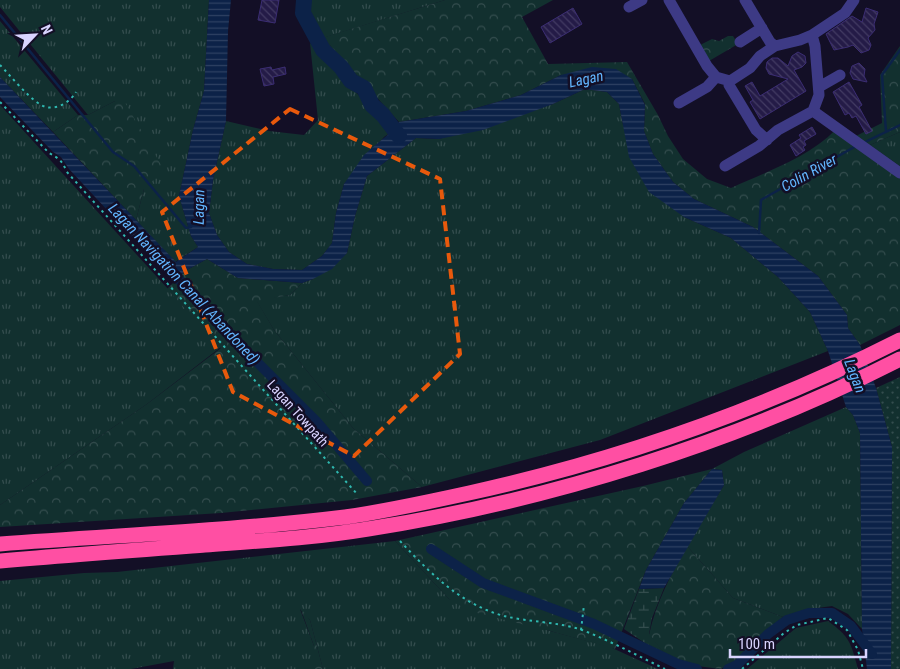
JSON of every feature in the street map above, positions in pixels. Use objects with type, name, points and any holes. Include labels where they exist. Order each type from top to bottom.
[{"type":"highway","points":[[0,544],[293,522],[347,516],[506,485],[612,456],[726,417],[817,380],[900,340]]},
{"type":"highway","points":[[0,561],[283,540],[368,530],[499,503],[613,472],[700,444],[823,396],[896,361]]},
{"type":"lane","points":[[629,8],[642,0]]},
{"type":"lane","points":[[668,0],[707,66],[716,76],[730,81]]},
{"type":"lane","points":[[730,81],[750,68],[760,56],[775,46],[812,35],[845,13],[854,0]]},
{"type":"lane","points":[[748,1],[770,42],[775,46]]},
{"type":"lane","points":[[740,42],[762,28]]},
{"type":"lane","points":[[725,166],[759,146],[778,130],[813,111],[820,95],[815,46],[812,35]]},
{"type":"lane","points":[[819,87],[840,75]]},
{"type":"lane","points":[[679,103],[707,87],[716,76]]},
{"type":"lane","points":[[730,81],[729,85],[756,130],[766,140]]},
{"type":"lane","points":[[813,111],[900,174]]},
{"type":"path","points":[[0,65],[28,95],[46,107],[57,107],[68,102],[76,92]]},
{"type":"path","name":"Lagan Towpath","points":[[0,102],[49,153],[59,158],[73,178],[358,495]]},
{"type":"path","points":[[400,541],[448,589],[487,610],[503,615],[581,630],[665,669]]},
{"type":"path","points":[[581,630],[584,605]]},
{"type":"path","points":[[742,669],[784,633],[797,625],[828,618],[847,630],[858,650],[863,669]]},
{"type":"highlighted area","points":[[290,109],[440,179],[460,354],[354,456],[233,392],[162,212]]},
{"type":"green space","points":[[0,0],[209,0],[204,91],[193,130],[179,196],[191,236],[198,247],[175,262],[136,220],[144,189],[115,101],[88,115],[0,7]]},
{"type":"green space","points":[[307,0],[445,0],[326,37],[332,48],[326,47],[313,25],[308,13]]},
{"type":"green space","points":[[445,0],[553,0],[522,17],[548,64],[627,62],[683,159],[707,179],[731,188],[775,169],[817,146],[840,125],[856,136],[882,123],[880,75],[900,46],[900,132],[870,145],[900,166],[900,325],[860,345],[848,328],[847,315],[818,276],[753,227],[694,199],[673,182],[653,154],[644,131],[645,104],[632,79],[561,75],[521,95],[466,111],[399,122],[332,48],[325,37]]},
{"type":"green space","points":[[0,21],[78,115],[53,132],[0,77]]},
{"type":"green space","points":[[728,36],[733,36],[738,44],[709,61],[700,45],[712,39],[719,41]]},
{"type":"green space","points":[[310,43],[392,131],[384,137],[344,184],[336,213],[332,243],[322,256],[302,270],[273,269],[247,264],[229,252],[217,235],[209,213],[213,180],[226,121],[269,131],[304,135],[318,120]]},
{"type":"green space","points":[[585,89],[607,92],[619,104],[623,125],[684,217],[731,238],[778,277],[810,312],[828,351],[600,440],[422,487],[353,428],[274,330],[256,300],[290,295],[302,283],[313,279],[347,253],[355,216],[367,176],[416,138],[439,139],[553,104]]},
{"type":"green space","points":[[115,101],[126,104],[164,170],[144,189],[136,220],[53,132],[78,115],[88,115]]},
{"type":"green space","points":[[0,105],[221,347],[147,404],[0,505]]},
{"type":"green space","points":[[900,132],[900,166],[870,145]]},
{"type":"green space","points":[[207,259],[238,278],[302,283],[290,295],[257,301],[274,330],[353,428],[422,487],[352,500],[221,513],[0,527],[0,505],[147,404],[221,348],[167,289],[185,271]]},
{"type":"green space","points":[[900,377],[900,669],[891,669],[892,447],[876,388]]},
{"type":"green space","points":[[846,407],[853,415],[860,433],[862,629],[848,614],[832,606],[810,609],[783,617],[733,598],[687,546],[724,485],[722,470],[712,469],[744,452]]},
{"type":"green space","points":[[712,469],[684,503],[646,570],[615,649],[469,611],[449,599],[395,541],[643,486]]},
{"type":"green space","points":[[395,541],[449,599],[550,631],[610,647],[658,669],[323,669],[310,620],[300,609],[314,646],[314,669],[173,669],[174,661],[131,669],[0,669],[0,581],[84,573],[117,572]]},
{"type":"green space","points":[[687,546],[733,598],[783,617],[734,664],[720,669],[670,660],[649,635],[660,600]]},
{"type":"green space","points":[[664,588],[652,618],[649,634],[670,660],[624,629],[639,589]]},
{"type":"green space","points":[[300,607],[310,620],[323,669],[314,669],[314,646]]},
{"type":"green space","points":[[828,621],[849,641],[858,669],[747,669],[796,628]]},
{"type":"water","name":"Lagan","points":[[209,0],[231,0],[228,31],[226,121],[213,180],[209,213],[217,235],[229,252],[247,264],[273,269],[302,270],[322,256],[332,243],[336,213],[344,184],[364,155],[392,131],[399,122],[466,111],[521,95],[561,75],[592,67],[616,69],[632,79],[645,105],[644,131],[653,154],[673,182],[694,199],[753,227],[818,276],[847,315],[848,328],[860,345],[876,388],[892,447],[891,669],[867,669],[862,629],[860,433],[853,415],[846,407],[828,351],[810,312],[778,277],[731,238],[684,217],[649,192],[629,157],[619,104],[607,92],[585,89],[553,104],[483,130],[439,139],[416,138],[367,176],[355,216],[347,253],[332,269],[302,283],[238,278],[207,259],[185,271],[174,282],[69,169],[61,157],[53,152],[0,97],[0,77],[176,262],[198,247],[191,236],[179,196],[193,130],[204,91]]},
{"type":"water","points":[[712,469],[722,470],[724,485],[664,588],[639,589],[646,570],[684,503]]},
{"type":"building","points":[[262,0],[279,0],[275,23],[258,20]]},
{"type":"building","points":[[573,8],[582,24],[550,43],[541,27]]},
{"type":"building","points":[[866,8],[878,12],[874,24],[875,30],[868,38],[871,45],[869,50],[861,53],[853,45],[834,50],[826,34],[852,16],[862,22]]},
{"type":"building","points":[[798,52],[805,56],[806,63],[794,70],[806,91],[760,119],[750,102],[753,100],[745,86],[752,82],[760,96],[788,79],[769,74],[766,68],[767,62],[772,58],[778,58],[788,66],[792,56]]},
{"type":"building","points":[[859,63],[865,69],[864,76],[867,82],[853,79],[850,73],[852,66]]},
{"type":"building","points":[[271,67],[272,70],[285,67],[286,74],[273,77],[274,84],[264,86],[260,69]]},
{"type":"building","points":[[849,82],[862,105],[859,107],[872,131],[866,134],[856,116],[852,118],[849,113],[845,115],[833,92]]},
{"type":"building","points":[[812,127],[816,134],[804,141],[806,145],[803,147],[805,150],[796,156],[790,145],[801,138],[799,135]]},
{"type":"waterway","points":[[304,0],[303,13],[323,50],[341,67],[351,81],[364,88],[372,105],[383,115],[399,136]]},
{"type":"waterway","name":"Lagan","points":[[0,15],[113,152],[134,166],[186,228],[191,227]]},
{"type":"waterway","points":[[886,132],[882,75],[900,50]]},
{"type":"waterway","name":"Colin River","points":[[863,143],[900,125]]},
{"type":"waterway","name":"Colin River","points":[[759,233],[761,200],[856,146]]},
{"type":"waterway","name":"Lagan Navigation Canal (Abandoned)","points":[[168,268],[317,422],[367,481]]},
{"type":"waterway","name":"Lagan Navigation Canal (Abandoned)","points":[[431,549],[483,583],[594,624],[678,664],[697,669]]},
{"type":"waterway","name":"Lagan Navigation Canal (Abandoned)","points":[[728,669],[737,665],[768,634],[787,620],[809,613],[832,613],[851,626],[872,654]]}]
